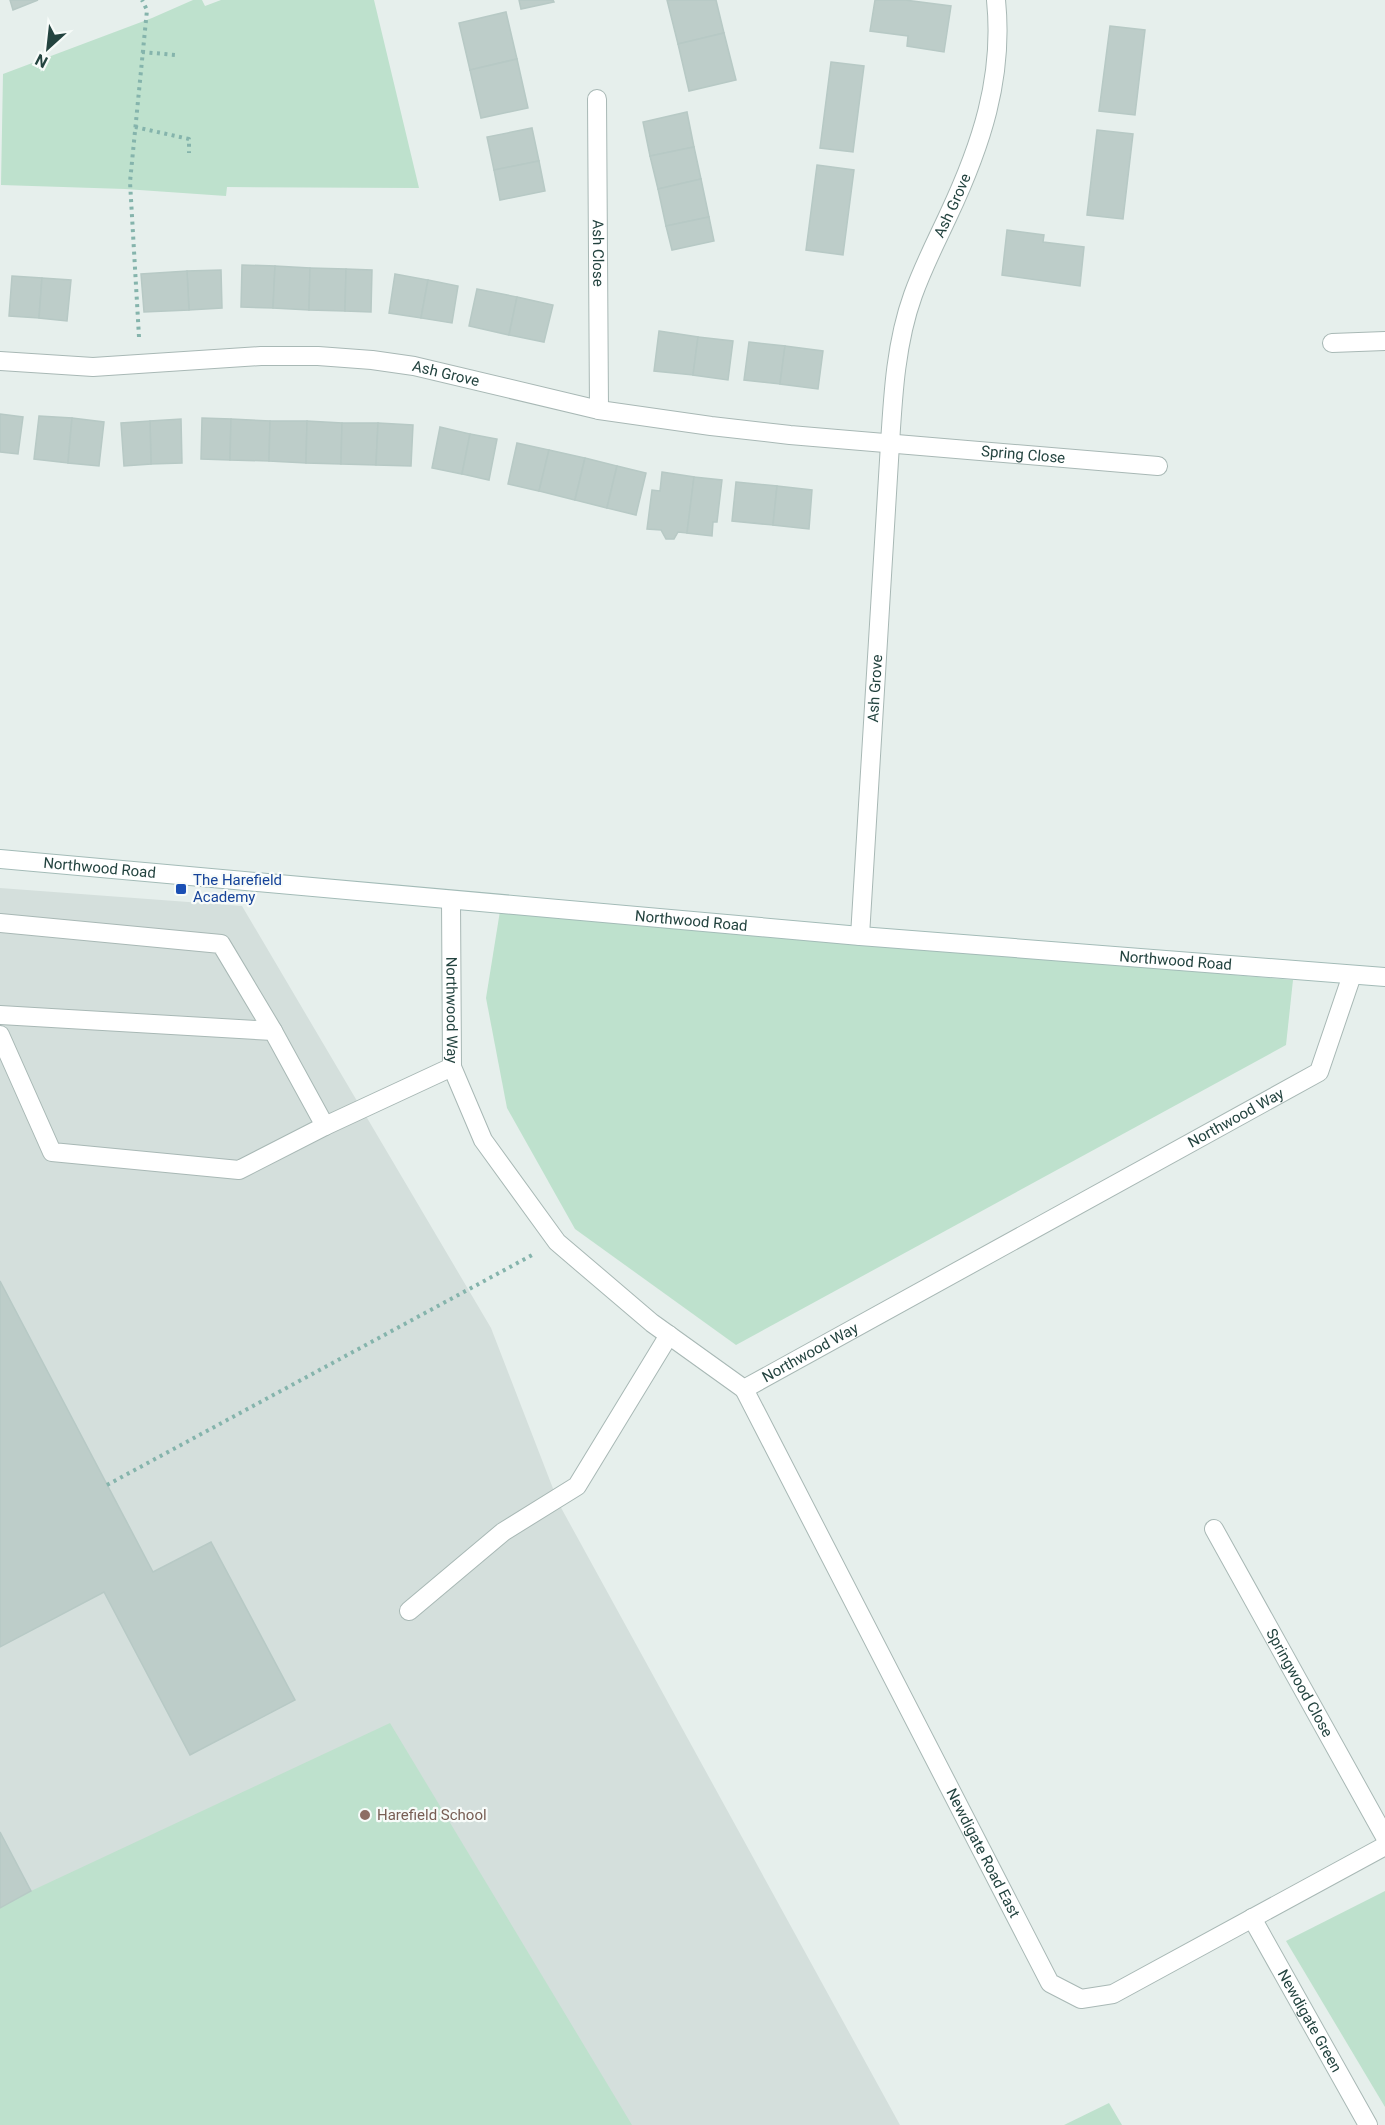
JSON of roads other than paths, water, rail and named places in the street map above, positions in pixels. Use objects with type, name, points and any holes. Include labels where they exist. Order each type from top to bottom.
[{"type":"street","name":"Ash Grove","points":[[860,936],[893,394],[900,346],[912,298],[923,267],[969,169],[993,93],[998,46],[996,0]]},
{"type":"street","name":"Ash Close","points":[[597,99],[599,410]]},
{"type":"street","points":[[1332,343],[1385,341]]},
{"type":"street","name":"Ash Grove","points":[[0,361],[93,367],[261,356],[318,356],[372,360],[424,368],[599,410],[790,435],[890,444]]},
{"type":"street","name":"Spring Close","points":[[890,444],[1158,466]]},
{"type":"street","name":"Northwood Road","points":[[0,858],[860,936],[1385,976]]},
{"type":"street","name":"Northwood Way","points":[[451,900],[452,1067],[483,1140],[557,1242],[669,1335],[744,1389],[1319,1072],[1352,975]]},
{"type":"street","points":[[0,923],[221,944],[273,1031],[324,1126]]},
{"type":"street","points":[[0,1015],[273,1031]]},
{"type":"street","points":[[0,1035],[52,1152],[239,1170],[324,1126],[452,1067]]},
{"type":"street","points":[[410,1611],[503,1532],[577,1486],[669,1335]]},
{"type":"street","name":"Newdigate Road East","points":[[744,1389],[1050,1983],[1081,1999],[1113,1994],[1385,1846]]},
{"type":"street","name":"Springwood Close","points":[[1214,1529],[1385,1837]]},
{"type":"street","name":"Newdigate Green","points":[[1252,1918],[1368,2125]]},
{"type":"place","name":"The Harefield Academy","points":[[181,889]]},
{"type":"place","name":"Harefield School","points":[[365,1815]]}]
